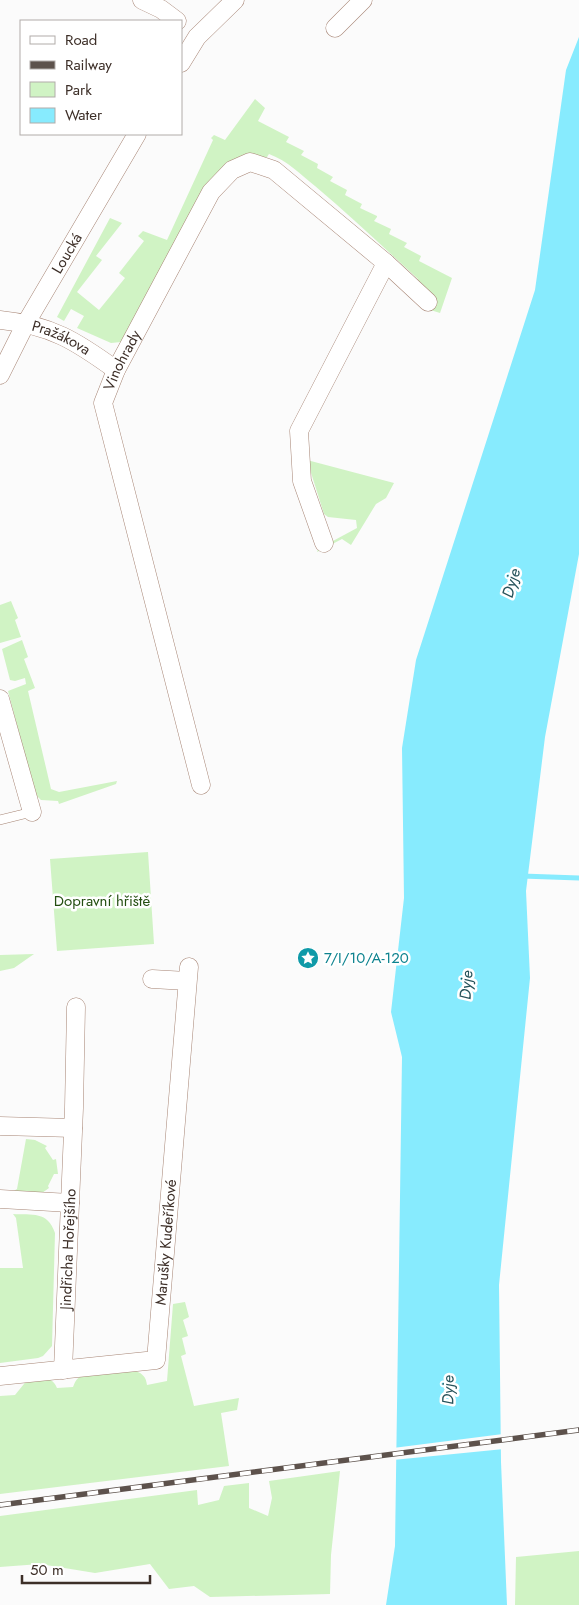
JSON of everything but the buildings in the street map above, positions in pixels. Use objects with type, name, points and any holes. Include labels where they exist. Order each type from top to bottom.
[{"type":"street","points":[[142,0],[161,8],[176,20]]},
{"type":"street","points":[[182,61],[198,37],[235,0]]},
{"type":"street","points":[[335,28],[363,0]]},
{"type":"street","points":[[182,26],[198,37]]},
{"type":"street","name":"Loucká","points":[[0,375],[26,322],[136,135]]},
{"type":"street","name":"Vinohrady","points":[[200,785],[103,403],[116,370],[211,192],[232,170],[250,162],[274,170],[386,264],[428,302]]},
{"type":"street","points":[[324,543],[302,480],[299,431],[386,264]]},
{"type":"street","name":"Pražákova","points":[[0,320],[26,322],[59,333],[87,349],[116,370]]},
{"type":"street","points":[[0,699],[32,812]]},
{"type":"street","name":"Marušky Kudeříkové","points":[[0,1376],[156,1360],[188,974],[152,979]]},
{"type":"street","name":"Jindřicha Hořejšího","points":[[63,1370],[76,1007]]},
{"type":"street","points":[[0,1126],[73,1128]]},
{"type":"street","points":[[0,1199],[70,1203]]},
{"type":"lane","points":[[0,820],[32,812]]},
{"type":"green space","points":[[255,99],[265,108],[258,121],[289,137],[286,142],[304,151],[301,155],[318,164],[317,168],[333,177],[330,181],[347,190],[345,195],[362,204],[360,208],[377,216],[374,221],[391,229],[389,234],[407,243],[404,247],[421,256],[419,261],[452,278],[440,313],[424,308],[416,282],[418,279],[299,172],[282,160],[269,154],[267,157],[242,158],[121,342],[111,343],[77,328],[84,316],[71,309],[64,321],[57,317],[110,218],[122,223],[96,256],[102,260],[77,292],[99,310],[125,278],[119,273],[144,241],[138,236],[143,231],[167,240],[213,140],[211,138],[214,135],[225,140]]},
{"type":"green space","points":[[307,460],[394,483],[386,498],[376,504],[351,545],[342,539],[317,552],[318,549],[357,528],[356,520],[328,517],[324,514]]},
{"type":"green space","points":[[11,601],[18,618],[15,620],[21,637],[0,643],[0,605]]},
{"type":"green space","points":[[22,640],[28,657],[24,659],[35,688],[28,691],[51,789],[59,792],[117,781],[116,784],[59,804],[58,801],[41,800],[35,794],[8,691],[26,684],[25,678],[15,681],[10,680],[2,649]]},
{"type":"green space","name":"Dopravní hřiště","points":[[148,852],[154,944],[57,951],[50,859]]},
{"type":"green space","points":[[34,954],[14,968],[0,971],[0,955]]},
{"type":"green space","points":[[26,1139],[35,1140],[47,1146],[45,1148],[53,1160],[56,1159],[58,1174],[54,1174],[48,1186],[49,1188],[42,1193],[12,1192],[17,1189]]},
{"type":"green space","points":[[13,1214],[33,1215],[44,1218],[52,1226],[55,1233],[52,1346],[43,1356],[38,1358],[0,1363],[0,1268],[23,1268],[16,1218]]},
{"type":"green space","points":[[185,1302],[189,1317],[183,1320],[188,1336],[182,1338],[186,1354],[181,1356],[194,1406],[239,1398],[237,1410],[221,1413],[229,1466],[0,1494],[0,1396],[15,1395],[28,1379],[49,1379],[57,1388],[73,1387],[78,1378],[87,1373],[136,1371],[144,1376],[147,1385],[167,1381],[173,1304]]},
{"type":"green space","points":[[340,1471],[331,1555],[330,1594],[210,1597],[194,1586],[169,1589],[150,1564],[95,1573],[40,1564],[0,1567],[0,1516],[197,1490],[198,1505],[219,1500],[224,1486],[249,1483],[249,1508],[268,1516],[272,1498],[269,1481]]},
{"type":"green space","points":[[579,1551],[579,1605],[515,1605],[516,1557]]},
{"type":"water","name":"Dyje","points":[[579,37],[579,554],[545,737],[526,891],[530,978],[499,1285],[501,1462],[507,1605],[386,1605],[395,1546],[402,1057],[391,1012],[404,898],[402,748],[416,660],[535,290],[566,70]]},
{"type":"pier","points":[[503,1434],[504,1449],[393,1460],[393,1448]]},
{"type":"waterway","points":[[522,876],[579,878]]},
{"type":"railway","points":[[0,1505],[579,1430]]},
{"type":"place","name":"7/I/10/A-120","points":[[308,958]]}]
